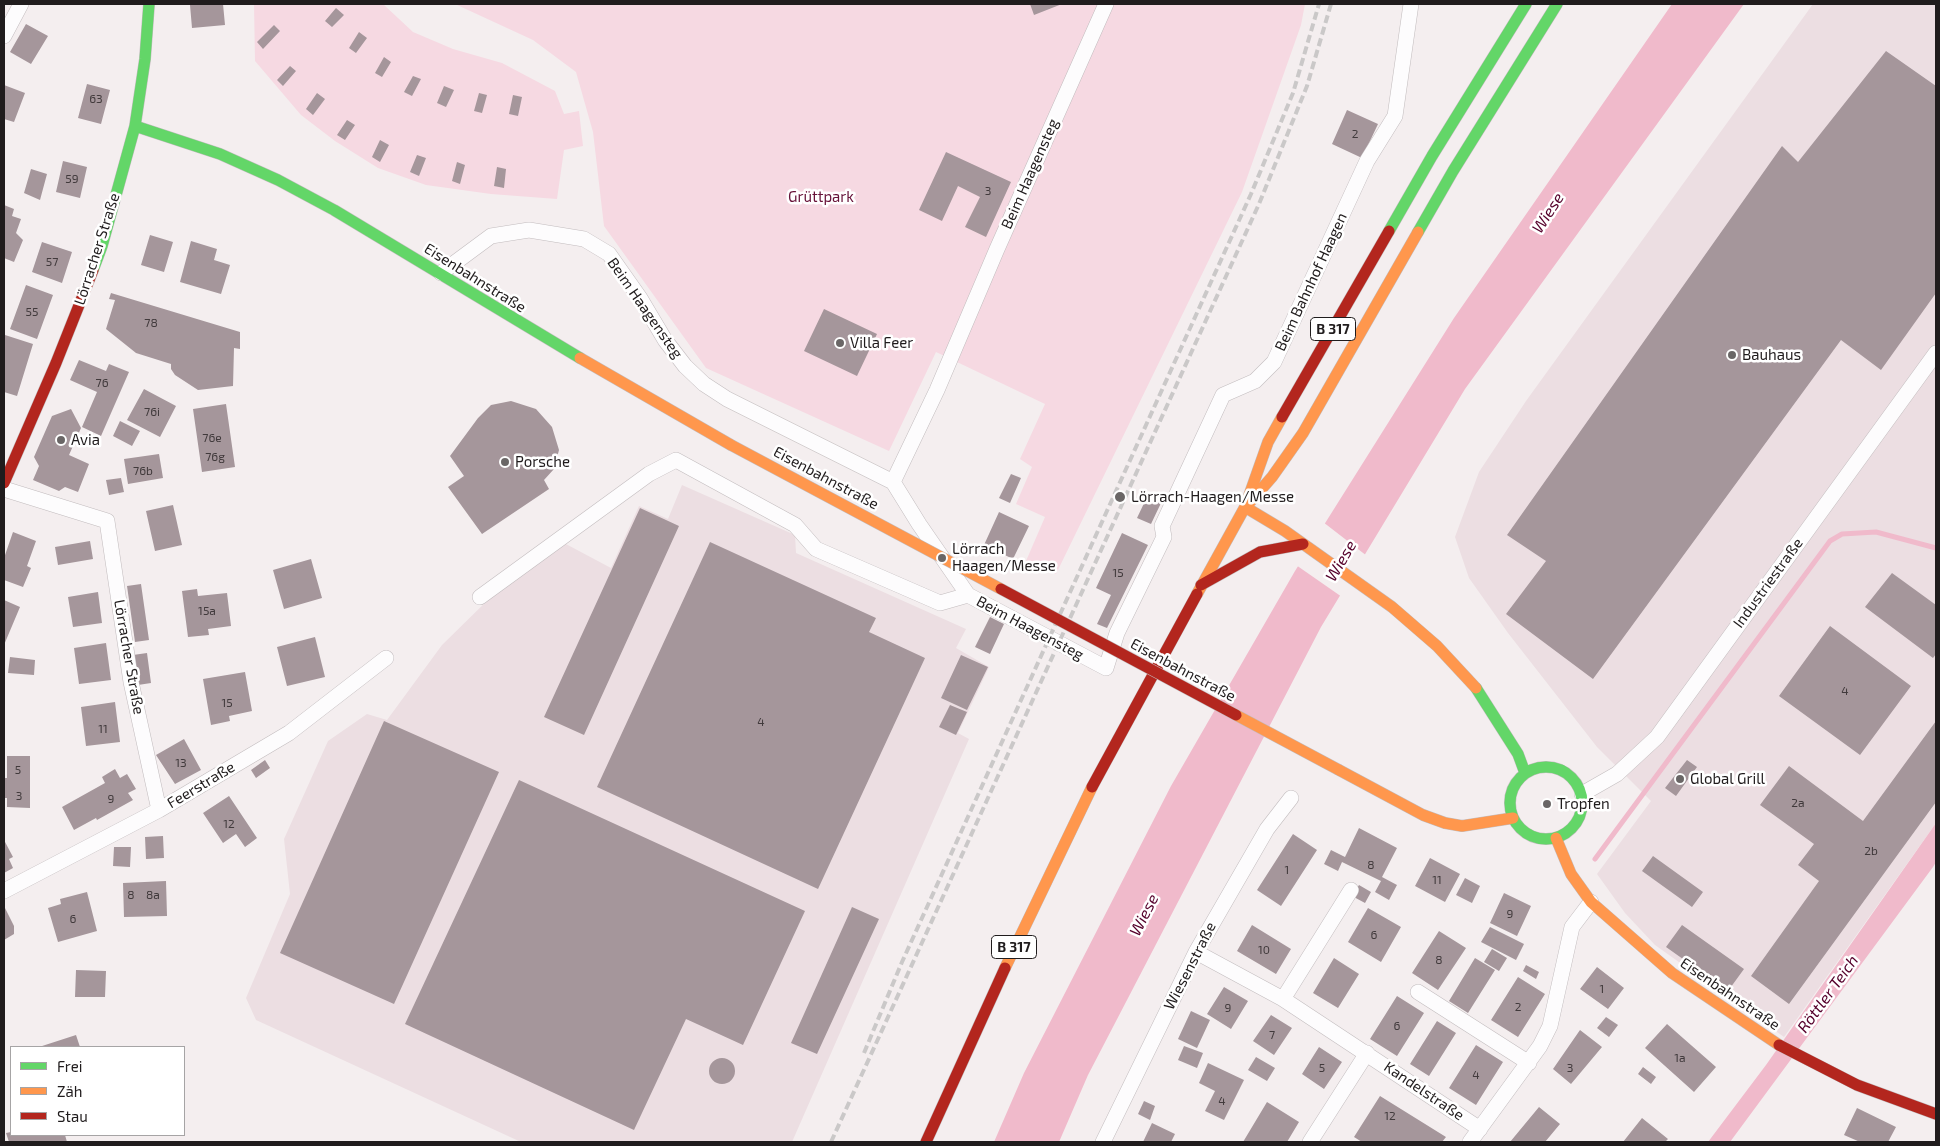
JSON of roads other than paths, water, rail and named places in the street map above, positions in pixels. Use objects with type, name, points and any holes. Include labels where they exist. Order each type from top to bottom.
[{"type":"street","points":[[4,34],[20,4]]},
{"type":"street","name":"Lörracher Straße","points":[[4,483],[56,363],[102,246],[135,126],[145,59],[149,4]]},
{"type":"street","name":"Beim Haagensteg","points":[[893,482],[937,390],[997,248],[1106,4]]},
{"type":"street","name":"Beim Bahnhof Haagen","points":[[1106,668],[1117,633],[1164,537],[1162,526],[1223,395],[1255,381],[1274,362],[1367,161],[1394,116],[1411,4]]},
{"type":"street","name":"B 317","points":[[926,1142],[1043,887],[1109,754],[1245,507],[1268,442],[1432,156],[1526,4]]},
{"type":"street","name":"B 317","points":[[1245,507],[1272,477],[1303,433],[1453,171],[1557,4]]},
{"type":"street","name":"Eisenbahnstraße","points":[[135,126],[220,154],[278,180],[334,210],[531,330],[731,445],[1423,815],[1444,823],[1462,826],[1512,818]]},
{"type":"street","name":"Beim Haagensteg","points":[[441,274],[491,236],[529,230],[584,239],[609,254],[640,298],[665,340],[685,366],[704,384],[727,399],[893,482],[919,524],[968,595],[1106,668]]},
{"type":"street","name":"Industriestraße","points":[[1582,794],[1617,774],[1657,738],[1936,353]]},
{"type":"street","points":[[480,597],[649,474],[676,460],[795,525],[816,549],[940,603],[968,595]]},
{"type":"street","name":"Lörracher Straße","points":[[4,489],[107,521],[131,682],[159,810]]},
{"type":"street","points":[[1245,507],[1281,528],[1392,607],[1437,646],[1481,694],[1518,754],[1525,773]]},
{"type":"street","points":[[1201,585],[1244,560],[1274,547],[1303,544]]},
{"type":"street","name":"Feerstraße","points":[[4,891],[159,810],[289,733],[386,658]]},
{"type":"street","points":[[1541,767],[1559,768],[1573,778],[1582,794],[1582,808],[1578,821],[1568,832],[1556,838],[1543,839],[1530,836],[1512,818],[1509,806],[1511,793],[1516,782],[1525,773],[1541,767]]},
{"type":"street","name":"Wiesenstraße","points":[[1103,1142],[1196,952],[1267,829],[1290,798]]},
{"type":"street","name":"Eisenbahnstraße","points":[[1556,838],[1571,874],[1591,902],[1632,940],[1672,973],[1769,1040],[1857,1085],[1936,1114]]},
{"type":"street","points":[[1283,999],[1351,890]]},
{"type":"street","points":[[1470,1142],[1529,1063],[1550,1026],[1572,927],[1591,902]]},
{"type":"street","name":"Kandelstraße","points":[[1196,952],[1283,999],[1480,1129]]},
{"type":"street","points":[[1418,992],[1529,1063]]},
{"type":"street","name":"Kandelstraße","points":[[1310,1142],[1367,1053]]},
{"type":"water","name":"Wiese","points":[[1672,4],[1744,4],[1465,389],[1321,627],[1088,1075],[1059,1142],[994,1142],[1024,1073],[1171,786],[1295,571],[1454,318]]},
{"type":"water","name":"Röttler Teich","points":[[1936,823],[1936,862],[1933,867],[1730,1142],[1708,1142],[1766,1065]]},
{"type":"waterway","points":[[1595,859],[1830,541],[1842,534],[1876,532],[1936,548]]},
{"type":"railway","points":[[864,1053],[902,962],[1251,194],[1293,93],[1319,4]]},
{"type":"railway","points":[[831,1142],[1259,204],[1307,86],[1331,4]]},
{"type":"place","name":"Villa Feer","points":[[840,343]]},
{"type":"place","name":"Bauhaus","points":[[1732,355]]},
{"type":"place","name":"Avia","points":[[61,440]]},
{"type":"place","name":"Porsche","points":[[505,462]]},
{"type":"place","name":"Lörrach-Haagen/Messe","points":[[1120,497]]},
{"type":"place","name":"Lörrach Haagen/Messe","points":[[942,558]]},
{"type":"place","name":"Global Grill","points":[[1680,779]]},
{"type":"place","name":"Tropfen","points":[[1547,804]]},
{"type":"park label","name":"Grüttpark","points":[[821,197]]}]
